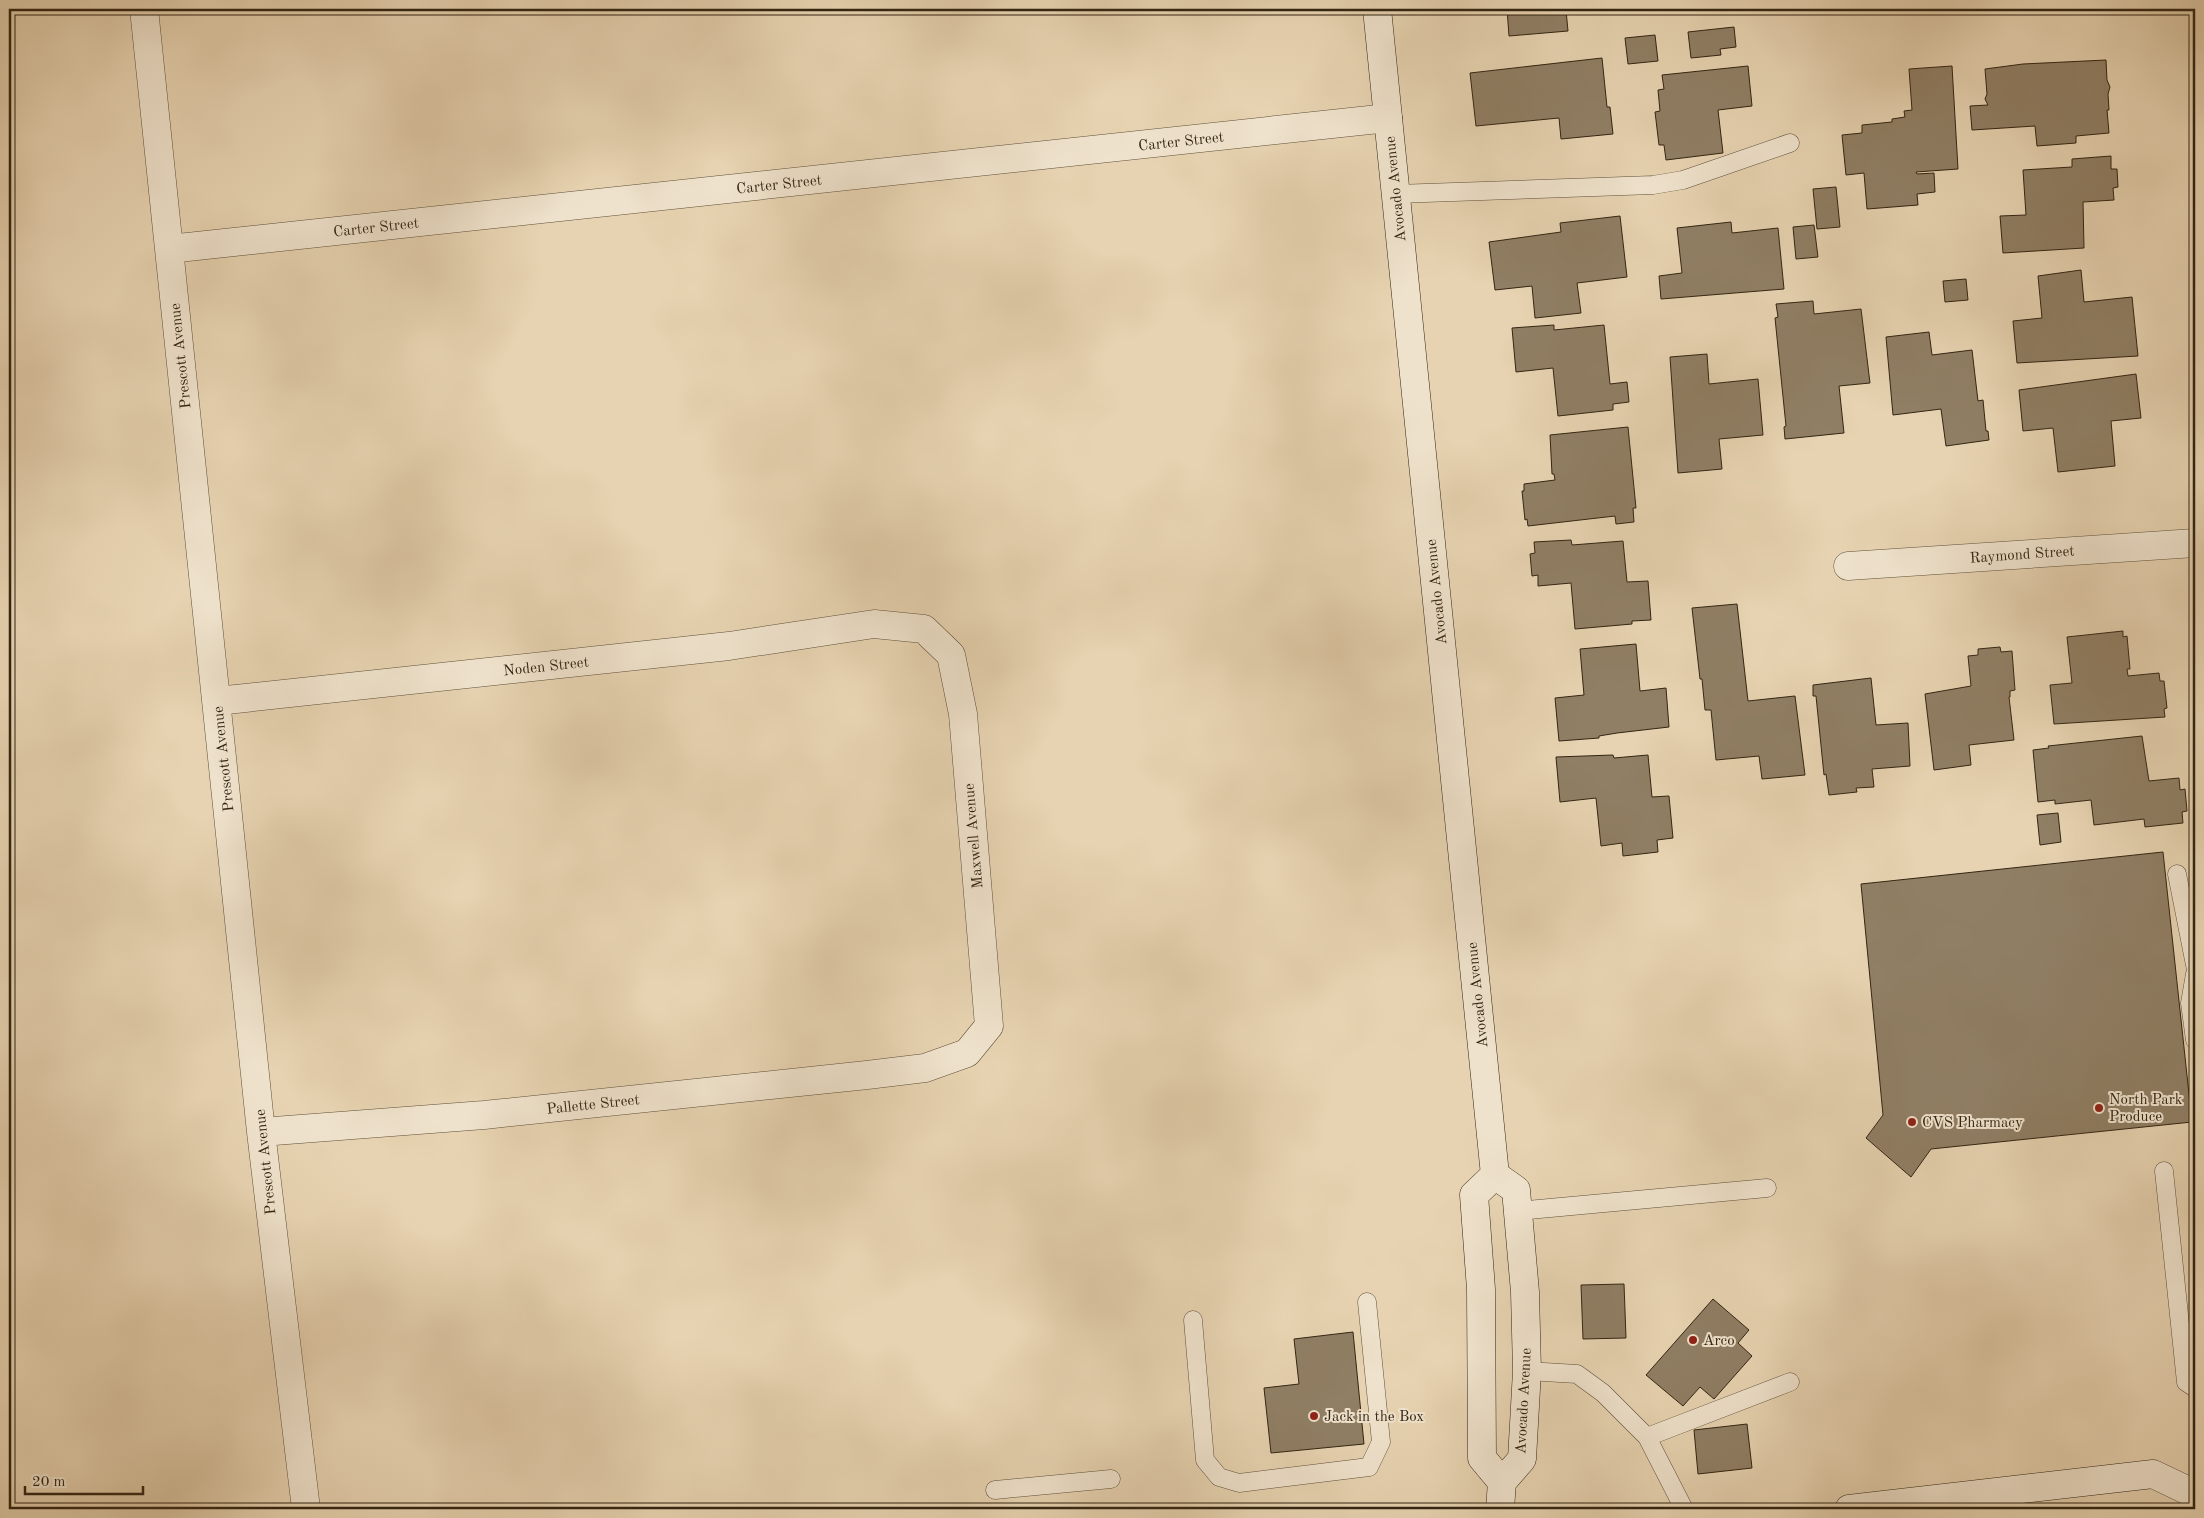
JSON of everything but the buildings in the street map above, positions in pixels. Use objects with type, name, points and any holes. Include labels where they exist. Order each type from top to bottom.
[{"type":"street","name":"Prescott Avenue","points":[[144,9],[261,1132],[306,1509]]},
{"type":"street","name":"Avocado Avenue","points":[[1377,9],[1495,1175],[1516,1190],[1525,1292],[1527,1371],[1522,1459],[1502,1482]]},
{"type":"street","name":"Carter Street","points":[[169,249],[1388,118]]},
{"type":"street","name":"Raymond Street","points":[[1848,566],[2195,543]]},
{"type":"street","name":"Noden Street","points":[[217,701],[738,645],[874,624]]},
{"type":"street","name":"Maxwell Avenue","points":[[874,624],[924,629],[951,656],[963,714],[989,1026],[967,1054],[926,1068]]},
{"type":"street","name":"Pallette Street","points":[[261,1132],[484,1115],[926,1068]]},
{"type":"street","points":[[1495,1175],[1474,1195],[1481,1289],[1482,1458],[1502,1482],[1500,1509]]},
{"type":"street","points":[[1849,1509],[2153,1474],[2195,1494]]},
{"type":"lane","points":[[1396,194],[1653,185],[1683,180],[1790,143]]},
{"type":"lane","points":[[2177,874],[2195,965]]},
{"type":"lane","points":[[2195,974],[2190,1003],[2195,1040]]},
{"type":"lane","points":[[2164,1171],[2186,1382],[2195,1388]]},
{"type":"lane","points":[[1517,1210],[1767,1188]]},
{"type":"lane","points":[[1193,1320],[1205,1460],[1219,1476],[1239,1483],[1369,1467],[1381,1442],[1366,1302]]},
{"type":"lane","points":[[1527,1371],[1577,1374],[1603,1393],[1647,1437],[1684,1509]]},
{"type":"lane","points":[[1647,1437],[1790,1382]]},
{"type":"lane","points":[[995,1490],[1111,1479]]},
{"type":"place","name":"North Park Produce","points":[[2099,1108]]},
{"type":"place","name":"CVS Pharmacy","points":[[1912,1122]]},
{"type":"place","name":"Arco","points":[[1693,1340]]},
{"type":"place","name":"Jack in the Box","points":[[1314,1416]]}]
